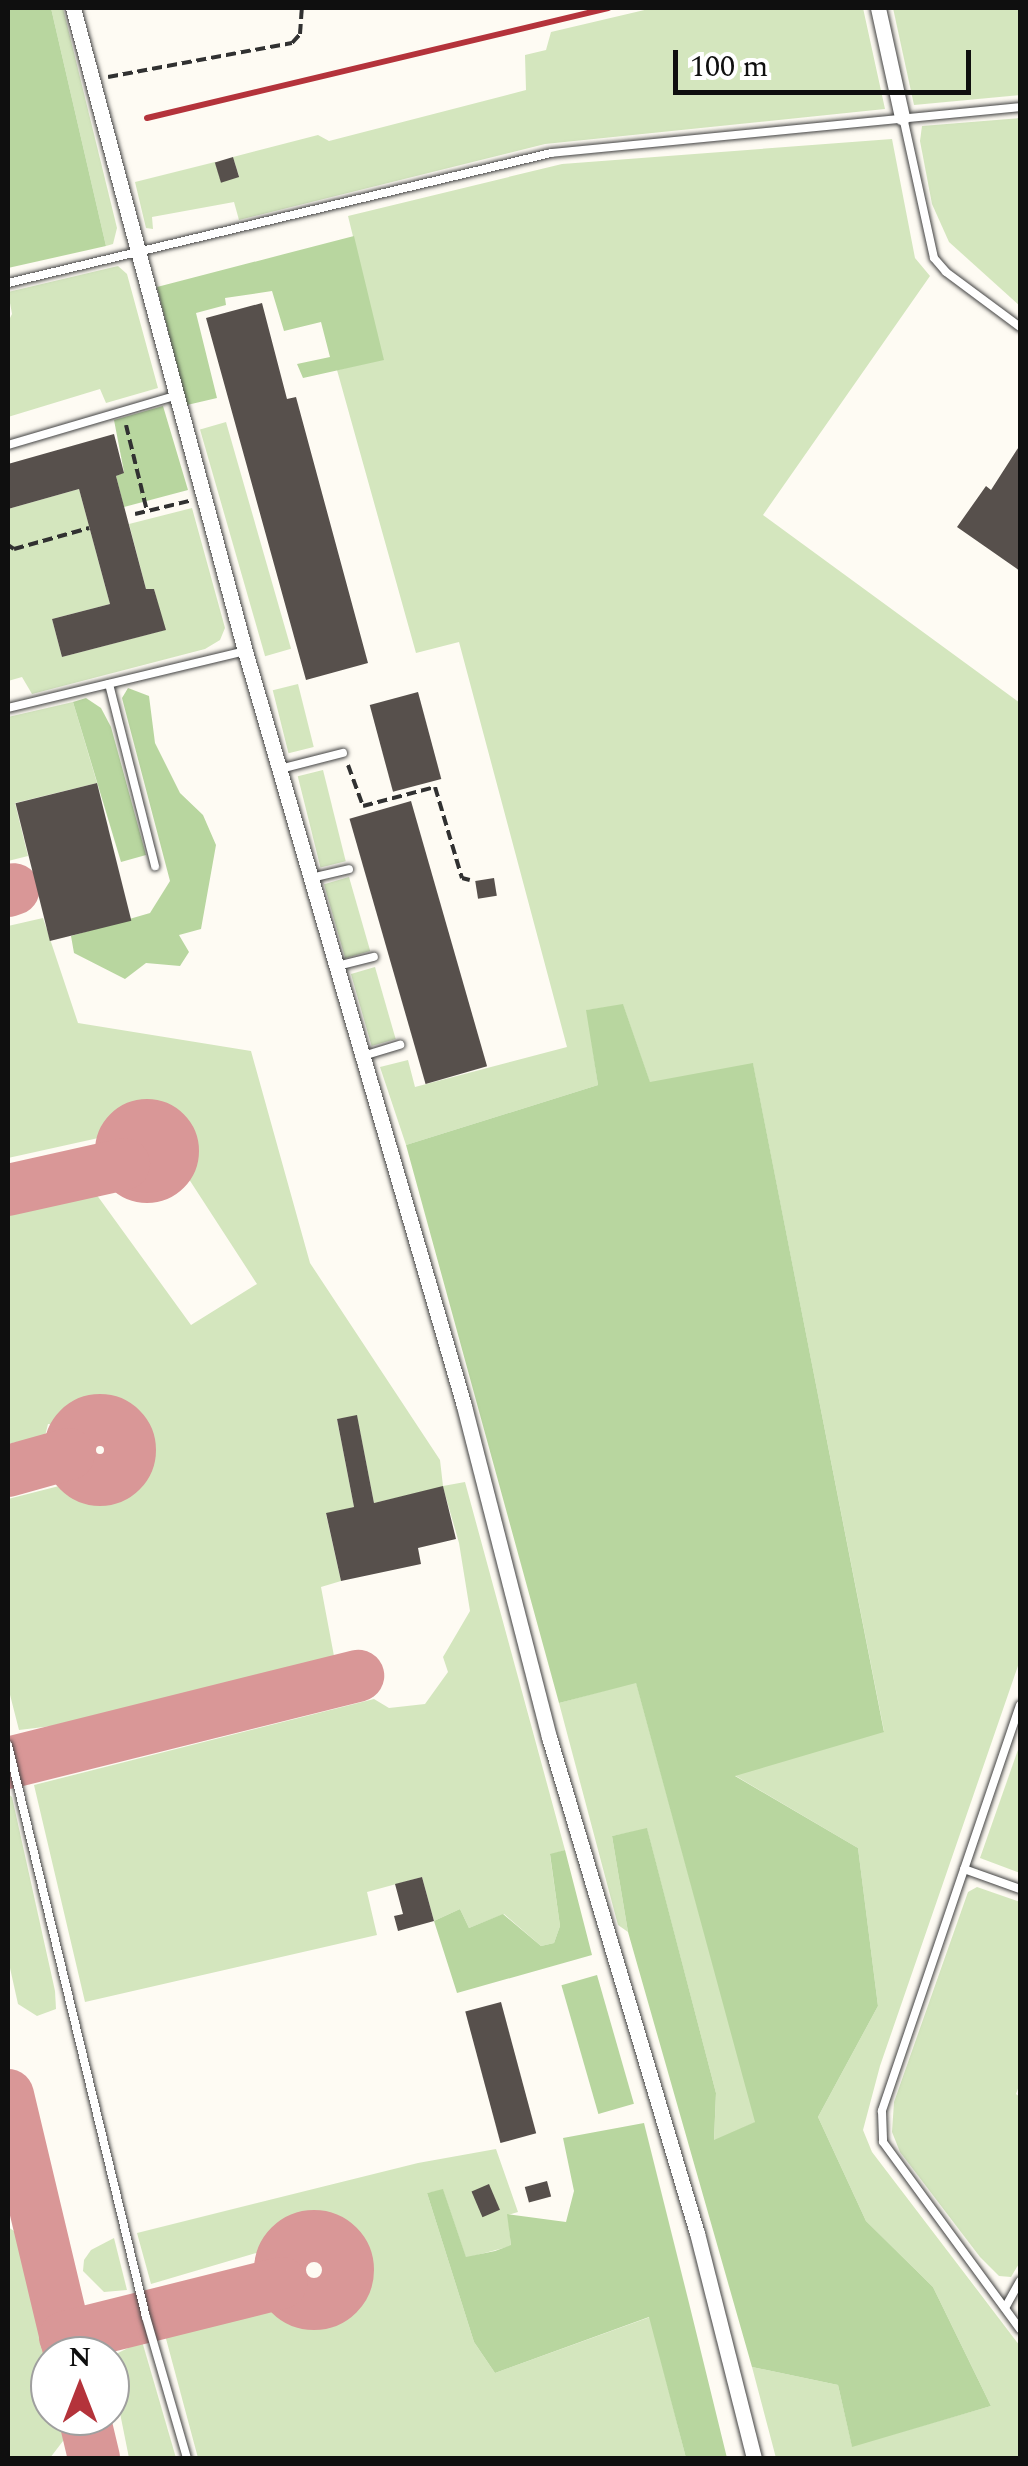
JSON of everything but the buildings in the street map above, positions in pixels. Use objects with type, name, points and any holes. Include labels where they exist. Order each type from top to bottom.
[{"type":"street","points":[[73,8],[245,651],[464,1406],[549,1738],[697,2233],[754,2458]]},
{"type":"street","points":[[878,8],[902,117]]},
{"type":"lane","points":[[8,283],[551,153],[1020,107]]},
{"type":"lane","points":[[902,117],[934,258],[946,272],[1020,327]]},
{"type":"lane","points":[[8,445],[175,396]]},
{"type":"lane","points":[[8,708],[245,651]]},
{"type":"lane","points":[[109,684],[155,866]]},
{"type":"lane","points":[[280,769],[343,752]]},
{"type":"lane","points":[[311,878],[349,869]]},
{"type":"lane","points":[[336,966],[374,957]]},
{"type":"lane","points":[[363,1056],[400,1044]]},
{"type":"lane","points":[[1020,1705],[886,2096],[882,2142],[1020,2329]]},
{"type":"lane","points":[[8,1745],[146,2317],[187,2458]]},
{"type":"lane","points":[[964,1869],[1020,1890]]},
{"type":"lane","points":[[1005,2308],[1020,2281]]},
{"type":"path","points":[[94,80],[292,43],[300,34],[302,8]]},
{"type":"path","points":[[122,410],[147,511]]},
{"type":"path","points":[[135,514],[203,498]]},
{"type":"path","points":[[8,545],[14,549],[89,528]]},
{"type":"path","points":[[343,752],[363,806],[434,787],[462,878],[470,880]]},
{"type":"green space","points":[[8,8],[51,8],[106,246],[8,268]]},
{"type":"green space","points":[[51,8],[63,8],[117,228],[113,244],[106,246]]},
{"type":"green space","points":[[653,8],[863,8],[885,109],[545,144],[239,220],[234,202],[152,217],[153,229],[146,228],[135,182],[215,162],[221,181],[239,176],[233,157],[318,135],[329,141],[526,90],[525,55],[546,50],[551,32]]},
{"type":"green space","points":[[893,8],[1020,8],[1020,95],[914,105]]},
{"type":"green space","points":[[1020,118],[1020,306],[949,242],[932,204],[920,141],[922,126]]},
{"type":"green space","points":[[892,139],[915,258],[930,276],[763,515],[1020,703],[1020,1660],[880,2066],[863,2130],[872,2152],[1020,2346],[1020,2458],[776,2458],[752,2367],[838,2385],[852,2446],[991,2406],[933,2287],[866,2221],[818,2117],[878,2006],[858,1848],[734,1775],[884,1731],[753,1064],[650,1083],[623,1005],[587,1010],[598,1085],[406,1145],[380,1067],[408,1060],[415,1087],[567,1047],[459,642],[416,653],[337,370],[383,359],[348,216],[562,164]]},
{"type":"green space","points":[[354,236],[384,360],[303,378],[297,364],[330,357],[321,322],[284,331],[272,291],[225,298],[226,305],[196,313],[217,398],[187,405],[157,287]]},
{"type":"green space","points":[[118,266],[127,274],[158,388],[106,403],[100,389],[8,417],[8,322],[12,314],[8,292]]},
{"type":"green space","points":[[163,406],[188,490],[124,507],[116,476],[124,472],[114,420]]},
{"type":"green space","points":[[226,422],[291,649],[265,656],[200,429]]},
{"type":"green space","points":[[79,489],[110,604],[52,619],[62,657],[165,630],[154,589],[146,589],[129,524],[192,508],[225,628],[220,640],[205,649],[32,694],[22,677],[8,681],[8,509]]},
{"type":"green space","points":[[298,684],[314,747],[288,753],[273,690]]},
{"type":"green space","points":[[128,688],[149,696],[155,743],[180,793],[203,815],[216,845],[201,929],[179,935],[189,952],[180,966],[146,963],[125,979],[74,953],[71,936],[150,913],[170,881],[122,698]]},
{"type":"green space","points":[[86,698],[101,708],[111,727],[146,855],[121,862],[73,702]]},
{"type":"green space","points":[[73,702],[97,783],[15,803],[28,856],[8,861],[8,717]]},
{"type":"green space","points":[[323,770],[346,861],[321,867],[298,776]]},
{"type":"green space","points":[[349,877],[370,951],[345,958],[324,884]]},
{"type":"green space","points":[[43,918],[78,1023],[251,1051],[310,1263],[440,1460],[443,1486],[465,1482],[565,1850],[550,1855],[560,1926],[554,1943],[541,1946],[504,1914],[469,1928],[460,1909],[434,1921],[422,1877],[367,1892],[377,1935],[85,2002],[34,1785],[374,1699],[389,1708],[425,1704],[448,1672],[443,1657],[470,1611],[459,1543],[443,1487],[374,1503],[357,1416],[337,1419],[354,1507],[326,1514],[341,1581],[321,1587],[334,1656],[52,1726],[19,1730],[8,1687],[8,1499],[63,1485],[85,1496],[123,1490],[142,1455],[151,1453],[145,1430],[138,1431],[131,1417],[116,1409],[94,1407],[74,1411],[60,1425],[48,1424],[45,1436],[8,1444],[8,1207],[91,1187],[191,1325],[257,1284],[183,1170],[188,1139],[166,1114],[143,1111],[128,1116],[112,1135],[8,1158],[8,926]]},
{"type":"green space","points":[[375,967],[396,1039],[372,1046],[351,974]]},
{"type":"green space","points":[[623,1004],[650,1082],[753,1063],[884,1732],[735,1776],[858,1848],[878,2006],[818,2117],[866,2221],[933,2287],[991,2406],[852,2447],[838,2385],[752,2367],[628,1932],[612,1836],[647,1828],[716,2093],[714,2140],[755,2122],[636,1683],[559,1703],[406,1145],[598,1085],[586,1010]]},
{"type":"green space","points":[[636,1682],[756,2122],[714,2141],[716,2093],[647,1829],[612,1836],[628,1932],[618,1925],[559,1703]]},
{"type":"green space","points":[[1020,1744],[1020,1873],[980,1858]]},
{"type":"green space","points":[[8,1794],[12,1797],[55,1991],[56,2009],[37,2016],[18,2004],[8,1959]]},
{"type":"green space","points":[[565,1850],[592,1955],[457,1993],[434,1921],[460,1909],[469,1928],[503,1914],[541,1946],[554,1943],[560,1926],[550,1854]]},
{"type":"green space","points":[[977,1887],[1020,1902],[1020,2083],[1016,2094],[1020,2097],[1020,2262],[1011,2277],[999,2276],[980,2257],[900,2152],[892,2132],[894,2102],[968,1892]]},
{"type":"green space","points":[[597,1975],[634,2104],[598,2114],[561,1985]]},
{"type":"green space","points":[[644,2123],[727,2458],[686,2458],[649,2317],[495,2373],[474,2342],[427,2193],[443,2189],[466,2257],[495,2251],[511,2245],[507,2214],[566,2222],[574,2191],[563,2138]]},
{"type":"green space","points":[[496,2149],[518,2212],[508,2215],[511,2246],[466,2258],[443,2190],[427,2193],[474,2342],[495,2373],[650,2317],[686,2458],[198,2458],[165,2335],[268,2307],[299,2320],[329,2320],[348,2310],[361,2294],[366,2271],[362,2251],[341,2223],[307,2217],[281,2229],[263,2251],[151,2284],[137,2233],[418,2163]]},
{"type":"green space","points":[[8,2227],[23,2237],[45,2336],[30,2336],[30,2436],[63,2436],[63,2441],[50,2458],[8,2458]]},
{"type":"green space","points":[[114,2238],[127,2290],[104,2292],[83,2271],[84,2260],[91,2250]]},
{"type":"green space","points":[[142,2341],[176,2458],[129,2458],[125,2436],[130,2436],[130,2347]]},
{"type":"taxiway","points":[[8,891],[14,889]]},
{"type":"taxiway","points":[[147,1125],[166,1132],[173,1151],[166,1170],[147,1177],[128,1170],[121,1151],[128,1132],[147,1125]]},
{"type":"taxiway","points":[[8,1190],[124,1164]]},
{"type":"taxiway","points":[[100,1420],[122,1428],[130,1450],[122,1472],[100,1480],[78,1472],[70,1450],[78,1428],[100,1420]]},
{"type":"taxiway","points":[[8,1471],[69,1454]]},
{"type":"taxiway","points":[[8,1763],[358,1676]]},
{"type":"taxiway","points":[[8,2095],[65,2336]]},
{"type":"taxiway","points":[[314,2236],[338,2246],[348,2270],[338,2294],[314,2304],[290,2294],[280,2270],[290,2246],[314,2236]]},
{"type":"taxiway","points":[[69,2336],[281,2283]]},
{"type":"taxiway","points":[[89,2436],[94,2458]]},
{"type":"railway","points":[[147,118],[608,8]]}]
